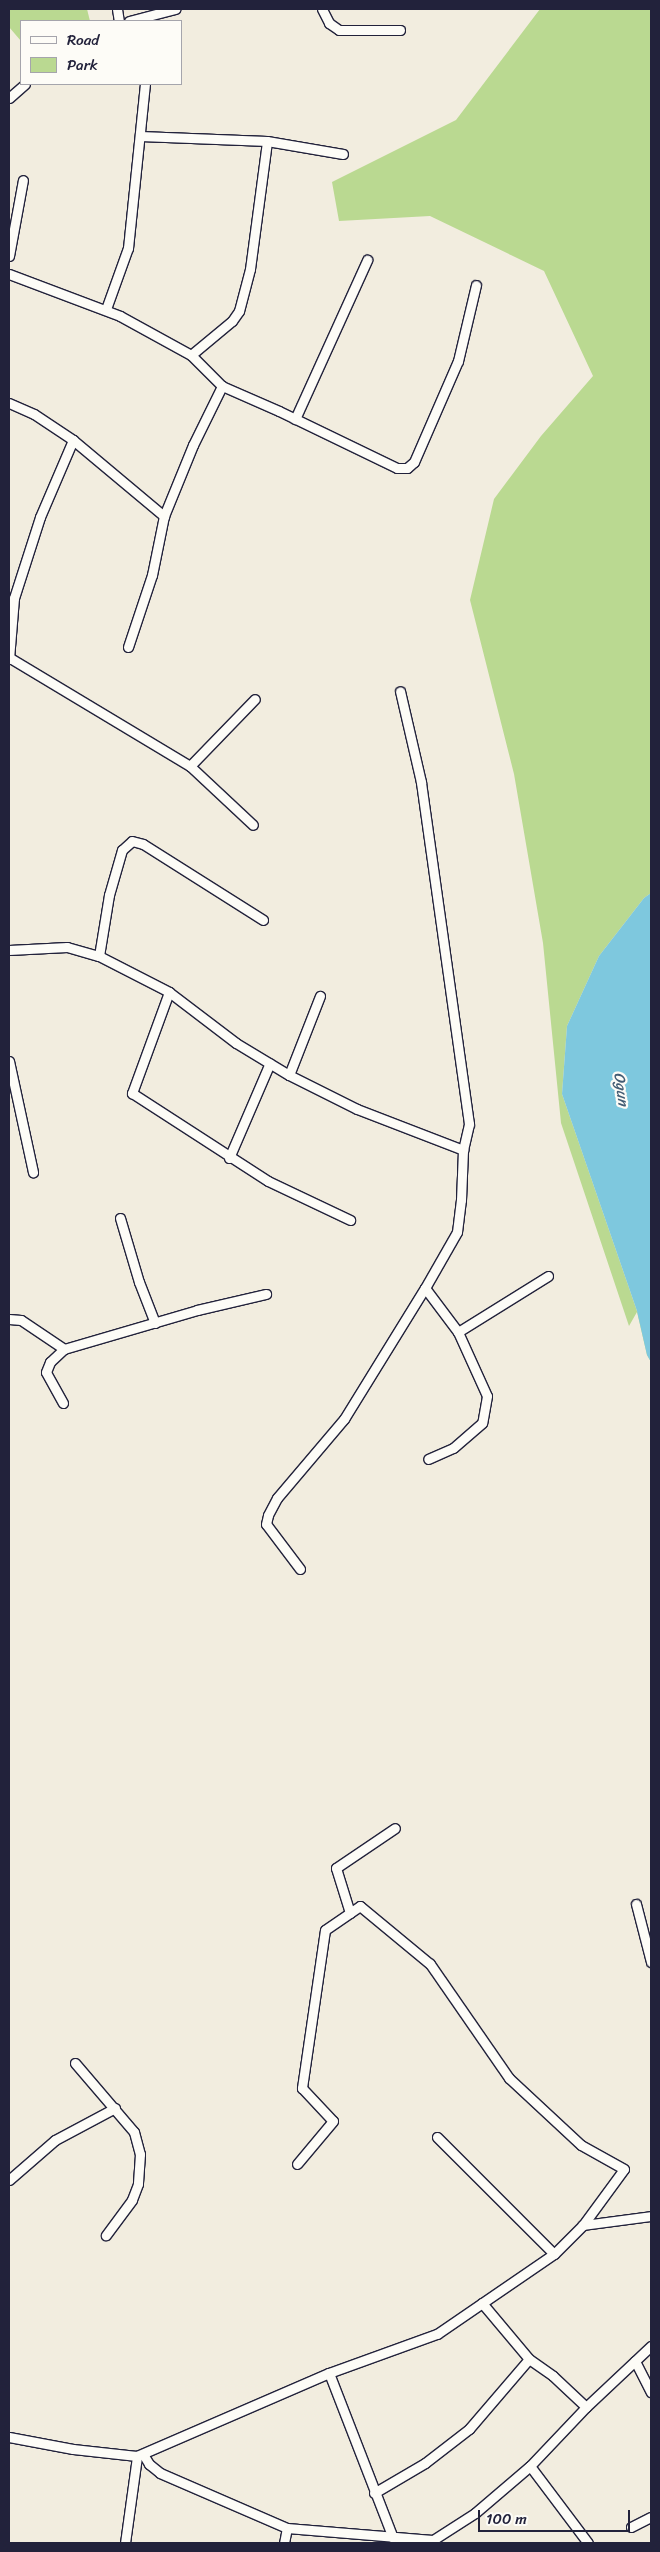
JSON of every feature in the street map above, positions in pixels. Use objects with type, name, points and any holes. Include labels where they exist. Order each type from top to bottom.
[{"type":"street","points":[[134,20],[175,9]]},
{"type":"street","points":[[322,9],[329,23],[339,30],[400,30]]},
{"type":"street","points":[[9,98],[23,85]]},
{"type":"street","points":[[106,310],[126,257],[145,85]]},
{"type":"street","points":[[140,136],[267,141],[343,154]]},
{"type":"street","points":[[191,355],[232,321],[239,311],[250,269],[267,141]]},
{"type":"street","points":[[9,256],[23,180]]},
{"type":"street","points":[[295,420],[367,260]]},
{"type":"street","points":[[9,274],[106,310],[191,355],[222,386],[397,468],[407,468],[414,462],[458,361],[476,286]]},
{"type":"street","points":[[128,647],[152,575],[164,516],[193,445],[222,386]]},
{"type":"street","points":[[9,403],[34,414],[73,440],[164,516]]},
{"type":"street","points":[[73,440],[40,518],[11,598],[9,658],[190,766],[253,825]]},
{"type":"street","points":[[300,1569],[266,1524],[268,1515],[277,1498],[344,1419],[425,1288],[457,1232],[464,1150],[469,1124],[421,782],[400,690]]},
{"type":"street","points":[[190,766],[255,699]]},
{"type":"street","points":[[99,956],[109,895],[122,850],[132,841],[143,844],[263,920]]},
{"type":"street","points":[[9,950],[56,947],[99,956],[169,992],[236,1043],[290,1075],[357,1109],[464,1150]]},
{"type":"street","points":[[169,992],[132,1093],[229,1158],[268,1181],[350,1220]]},
{"type":"street","points":[[290,1075],[320,996]]},
{"type":"street","points":[[9,1061],[33,1172]]},
{"type":"street","points":[[229,1158],[270,1063]]},
{"type":"street","points":[[120,1218],[139,1282],[155,1323]]},
{"type":"street","points":[[458,1332],[548,1276]]},
{"type":"street","points":[[425,1288],[458,1332],[487,1396],[482,1423],[453,1448],[428,1459]]},
{"type":"street","points":[[63,1403],[46,1372],[46,1368],[64,1349],[197,1310],[266,1294]]},
{"type":"street","points":[[9,1319],[21,1320],[64,1349]]},
{"type":"street","points":[[350,1913],[336,1868],[394,1828]]},
{"type":"street","points":[[636,1904],[651,1962]]},
{"type":"street","points":[[9,2437],[73,2449],[140,2455],[329,2373],[437,2334],[554,2254],[583,2225],[624,2169],[581,2145],[509,2078],[430,1964],[360,1906],[326,1930],[302,2088],[333,2121],[297,2164]]},
{"type":"street","points":[[75,2063],[134,2132],[140,2154],[141,2167],[132,2200],[106,2235]]},
{"type":"street","points":[[9,2180],[55,2140],[115,2108]]},
{"type":"street","points":[[437,2137],[554,2254]]},
{"type":"street","points":[[583,2225],[651,2216]]},
{"type":"street","points":[[482,2303],[529,2359],[553,2376],[586,2407]]},
{"type":"street","points":[[140,2455],[160,2473],[287,2528],[434,2542],[475,2513],[530,2466],[586,2407],[651,2346]]},
{"type":"street","points":[[374,2493],[425,2463],[469,2429],[529,2359]]},
{"type":"street","points":[[635,2361],[651,2392]]},
{"type":"street","points":[[329,2373],[393,2538]]},
{"type":"street","points":[[125,2543],[140,2455]]},
{"type":"street","points":[[530,2466],[588,2543]]},
{"type":"street","points":[[631,2527],[651,2517]]},
{"type":"street","points":[[284,2543],[287,2528]]},
{"type":"green space","points":[[9,9],[87,9],[90,20],[20,20],[20,40],[9,27]]},
{"type":"green space","points":[[540,9],[651,9],[651,893],[644,898],[599,956],[567,1026],[562,1094],[637,1311],[651,1326],[651,1362],[647,1355],[637,1312],[629,1326],[561,1123],[543,943],[514,774],[470,600],[494,499],[541,436],[593,376],[544,271],[430,216],[339,221],[332,182],[456,120]]},
{"type":"water","name":"Ogun","points":[[651,893],[651,1362],[647,1355],[637,1311],[562,1094],[567,1026],[599,956],[644,898]]}]
